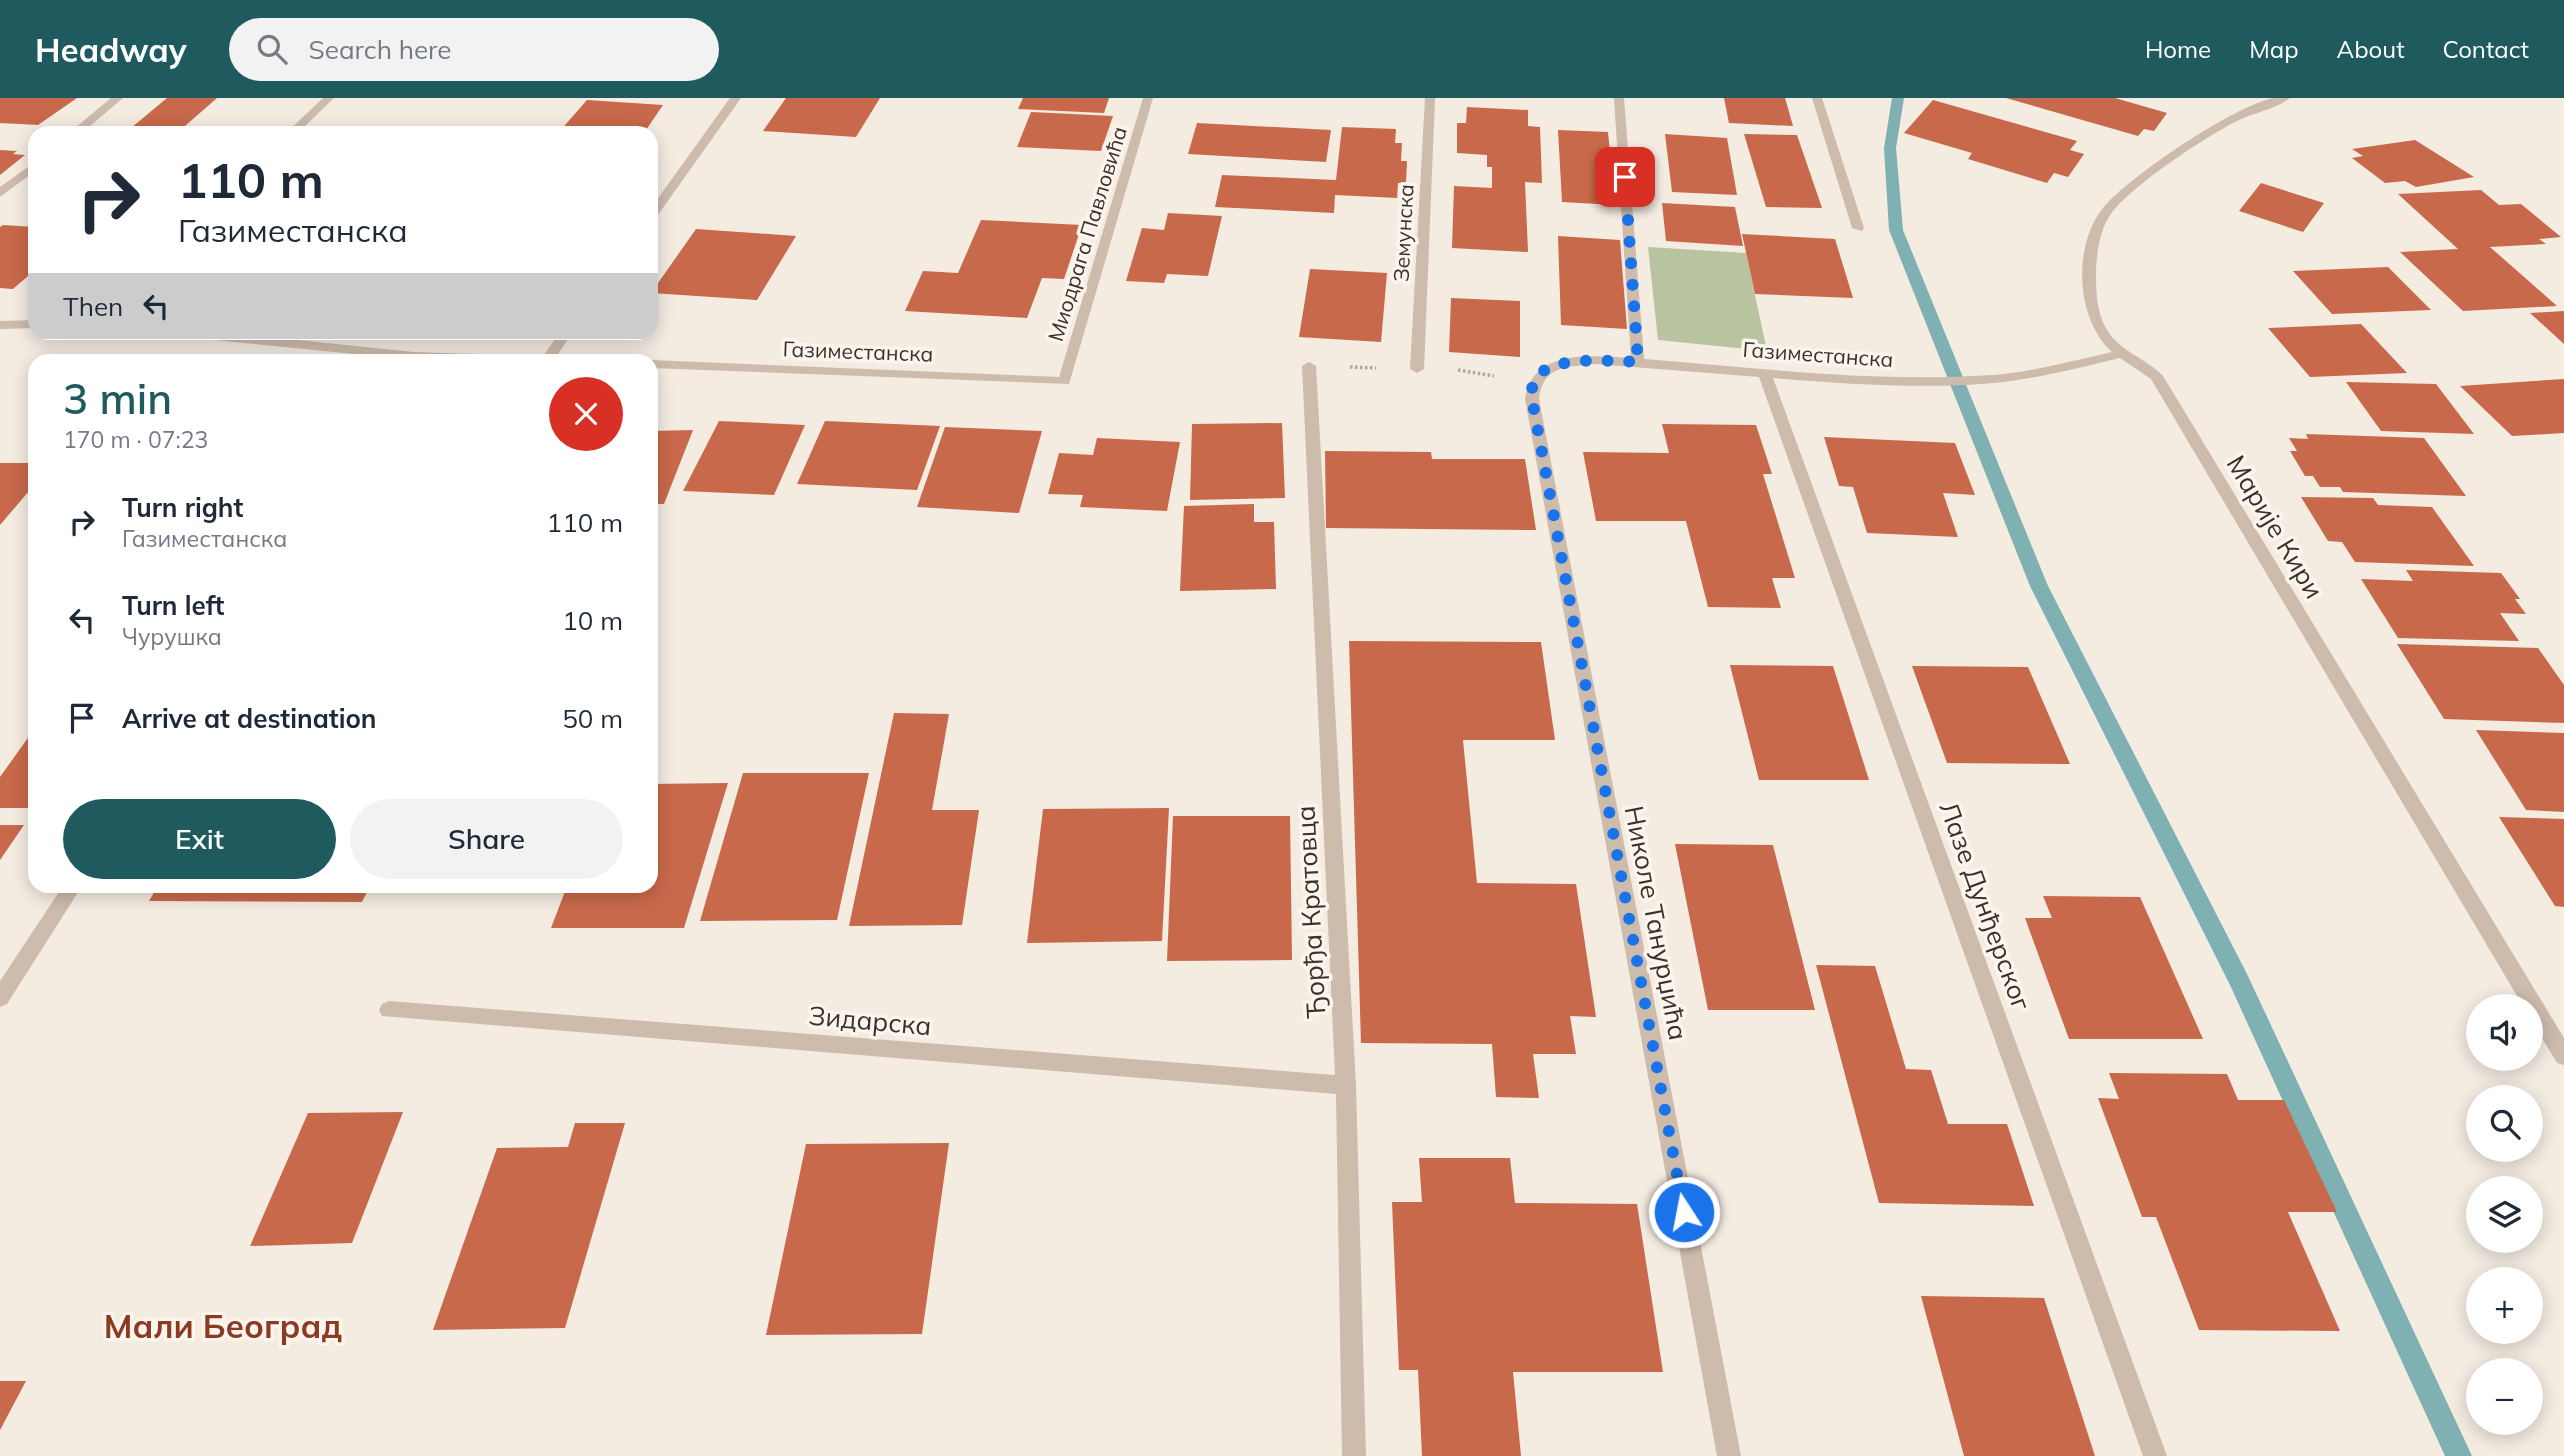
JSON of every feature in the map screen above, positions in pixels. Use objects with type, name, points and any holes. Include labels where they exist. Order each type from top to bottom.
[{"type":"street","points":[[84,126],[118,98]]},
{"type":"street","points":[[299,126],[329,98]]},
{"type":"street","points":[[658,206],[736,98]]},
{"type":"street","name":"Миодрага Павловића","points":[[1063,381],[1149,98]]},
{"type":"street","name":"Земунска","points":[[1417,369],[1430,98]]},
{"type":"street","points":[[1619,98],[1638,362]]},
{"type":"street","points":[[1817,98],[1858,228]]},
{"type":"street","name":"Марије Кири","points":[[2286,98],[2218,124],[2130,189],[2106,211],[2096,228],[2091,247],[2091,293],[2100,331],[2121,354],[2156,376],[2564,1056]]},
{"type":"street","points":[[0,193],[28,171]]},
{"type":"street","points":[[0,326],[28,324]]},
{"type":"street","points":[[248,340],[376,354]]},
{"type":"street","name":"Газиместанска","points":[[1532,399],[1535,378],[1544,370],[1595,360],[1901,382],[1992,379],[2121,354]]},
{"type":"street","name":"Газиместанска","points":[[658,365],[1063,381]]},
{"type":"street","name":"Ђорђа Кратовца","points":[[1309,366],[1346,1085],[1354,1456]]},
{"type":"street","name":"Лазе Дунђерског","points":[[1765,373],[2155,1456]]},
{"type":"street","name":"Николе Танурџића","points":[[1532,399],[1729,1456]]},
{"type":"street","points":[[0,998],[68,893]]},
{"type":"street","name":"Зидарска","points":[[389,1010],[1346,1085]]},
{"type":"green space","points":[[1648,247],[1746,253],[1767,351],[1658,340]]},
{"type":"building","points":[[0,98],[77,98],[38,125],[0,123]]},
{"type":"building","points":[[167,98],[217,98],[185,126],[133,126]]},
{"type":"building","points":[[786,98],[880,98],[856,137],[763,131]]},
{"type":"building","points":[[1023,98],[1109,98],[1104,113],[1018,109]]},
{"type":"building","points":[[1724,98],[1785,98],[1793,126],[1729,123]]},
{"type":"building","points":[[2006,98],[2115,98],[2167,113],[2154,131],[2144,129],[2138,136]]},
{"type":"building","points":[[587,100],[663,105],[649,126],[564,126]]},
{"type":"building","points":[[1933,100],[2077,141],[2070,150],[2084,154],[2068,177],[2054,173],[2047,183],[1968,159],[1972,153],[1904,133]]},
{"type":"building","points":[[1467,107],[1528,110],[1528,126],[1540,127],[1542,183],[1525,182],[1528,252],[1452,248],[1454,186],[1492,188],[1492,167],[1487,167],[1487,155],[1457,153],[1457,123],[1466,123]]},
{"type":"building","points":[[1031,112],[1113,116],[1101,151],[1017,147]]},
{"type":"building","points":[[1197,123],[1331,130],[1326,162],[1188,154]]},
{"type":"building","points":[[1342,127],[1396,129],[1395,143],[1402,143],[1401,161],[1407,161],[1406,183],[1398,183],[1397,198],[1335,195],[1334,213],[1215,207],[1222,175],[1336,180]]},
{"type":"building","points":[[1558,130],[1608,132],[1615,205],[1562,202]]},
{"type":"building","points":[[1665,134],[1727,138],[1737,195],[1672,192]]},
{"type":"building","points":[[1744,134],[1797,135],[1822,208],[1766,207]]},
{"type":"building","points":[[2415,140],[2474,177],[2416,187],[2405,181],[2385,183],[2352,158],[2363,156],[2352,149]]},
{"type":"building","points":[[0,150],[17,151],[13,154],[25,155],[0,175]]},
{"type":"building","points":[[2261,183],[2324,203],[2303,232],[2239,211]]},
{"type":"building","points":[[2481,190],[2499,205],[2521,204],[2561,237],[2539,239],[2546,244],[2490,247],[2557,306],[2463,311],[2400,252],[2458,249],[2398,194]]},
{"type":"building","points":[[1662,203],[1735,207],[1743,246],[1666,241]]},
{"type":"building","points":[[1168,213],[1222,216],[1208,276],[1167,274],[1164,283],[1126,281],[1142,228],[1164,230]]},
{"type":"building","points":[[981,220],[1082,225],[1064,279],[1042,278],[1027,318],[905,311],[923,271],[958,273]]},
{"type":"building","points":[[0,227],[28,227],[28,276],[13,289],[0,288]]},
{"type":"building","points":[[696,229],[796,236],[757,300],[658,293],[658,283]]},
{"type":"building","points":[[1742,234],[1835,239],[1853,298],[1755,294]]},
{"type":"building","points":[[1558,236],[1620,240],[1627,329],[1561,325]]},
{"type":"building","points":[[2388,267],[2431,310],[2332,314],[2293,271]]},
{"type":"building","points":[[1310,269],[1387,273],[1381,342],[1299,337]]},
{"type":"building","points":[[1451,298],[1520,301],[1520,357],[1449,352]]},
{"type":"building","points":[[2564,311],[2564,344],[2530,313]]},
{"type":"building","points":[[2361,324],[2407,373],[2310,377],[2268,328]]},
{"type":"building","points":[[2564,379],[2564,433],[2512,436],[2460,386]]},
{"type":"building","points":[[2346,382],[2436,384],[2474,434],[2381,431]]},
{"type":"building","points":[[719,421],[805,425],[774,495],[683,491]]},
{"type":"building","points":[[825,421],[940,426],[917,490],[797,484]]},
{"type":"building","points":[[1282,423],[1285,498],[1190,500],[1192,424]]},
{"type":"building","points":[[1662,424],[1756,425],[1772,474],[1763,474],[1795,578],[1772,578],[1781,608],[1708,607],[1686,521],[1596,521],[1583,452],[1669,453]]},
{"type":"building","points":[[945,427],[1042,431],[1019,513],[917,507]]},
{"type":"building","points":[[693,430],[664,504],[658,504],[658,431]]},
{"type":"building","points":[[2306,434],[2424,438],[2466,496],[2343,492],[2340,487],[2320,487],[2313,476],[2305,476],[2290,451],[2297,451],[2289,438],[2308,439]]},
{"type":"building","points":[[1824,437],[1955,443],[1975,495],[1943,493],[1958,537],[1867,533],[1853,487],[1839,486]]},
{"type":"building","points":[[1097,438],[1180,442],[1167,511],[1080,507],[1083,495],[1048,494],[1059,453],[1093,455]]},
{"type":"building","points":[[1325,451],[1431,452],[1432,459],[1525,459],[1536,530],[1326,528]]},
{"type":"building","points":[[0,463],[28,463],[28,492],[0,525]]},
{"type":"building","points":[[2301,497],[2373,498],[2378,505],[2432,507],[2474,566],[2355,562],[2342,542],[2328,541]]},
{"type":"building","points":[[1254,504],[1254,522],[1274,522],[1276,589],[1180,591],[1184,506]]},
{"type":"building","points":[[2406,570],[2501,573],[2520,599],[2515,599],[2526,614],[2500,613],[2519,641],[2398,638],[2361,579],[2413,581]]},
{"type":"building","points":[[1349,641],[1541,642],[1555,740],[1463,740],[1477,883],[1576,884],[1596,1017],[1570,1016],[1576,1054],[1533,1054],[1539,1098],[1496,1097],[1492,1044],[1361,1043]]},
{"type":"building","points":[[2397,644],[2538,648],[2564,685],[2564,723],[2444,719]]},
{"type":"building","points":[[1730,665],[1833,666],[1869,780],[1759,780]]},
{"type":"building","points":[[1912,666],[2028,667],[2070,764],[1947,763]]},
{"type":"building","points":[[894,713],[949,714],[932,810],[979,810],[962,925],[849,926]]},
{"type":"building","points":[[2476,730],[2564,733],[2564,812],[2526,810]]},
{"type":"building","points":[[28,738],[28,808],[0,808],[0,777]]},
{"type":"building","points":[[743,773],[869,773],[837,920],[700,921]]},
{"type":"building","points":[[728,783],[684,928],[551,928],[564,893],[658,893],[658,784]]},
{"type":"building","points":[[1169,808],[1162,941],[1027,943],[1043,809]]},
{"type":"building","points":[[1173,816],[1290,816],[1292,960],[1167,961]]},
{"type":"building","points":[[2499,817],[2564,819],[2564,907],[2555,906]]},
{"type":"building","points":[[0,825],[24,825],[0,860]]},
{"type":"building","points":[[1675,844],[1773,845],[1815,1010],[1708,1010]]},
{"type":"building","points":[[154,893],[366,893],[362,902],[149,901]]},
{"type":"building","points":[[2043,896],[2140,897],[2203,1039],[2069,1039],[2025,918],[2052,918]]},
{"type":"building","points":[[1816,965],[1875,966],[1906,1069],[1931,1070],[1948,1124],[2007,1124],[2034,1206],[1879,1203]]},
{"type":"building","points":[[2109,1073],[2227,1074],[2238,1100],[2284,1100],[2337,1212],[2288,1212],[2340,1331],[2199,1330],[2156,1217],[2142,1217],[2098,1098],[2119,1099]]},
{"type":"building","points":[[403,1112],[352,1243],[250,1246],[308,1113]]},
{"type":"building","points":[[575,1123],[625,1123],[565,1328],[433,1330],[497,1148],[568,1147]]},
{"type":"building","points":[[949,1143],[922,1334],[766,1335],[806,1144]]},
{"type":"building","points":[[1419,1158],[1510,1158],[1515,1203],[1637,1204],[1663,1372],[1513,1372],[1521,1456],[1422,1456],[1418,1370],[1399,1370],[1392,1202],[1422,1202]]},
{"type":"building","points":[[1921,1296],[2044,1298],[2095,1456],[1964,1456]]},
{"type":"building","points":[[0,1381],[26,1381],[0,1430]]},
{"type":"waterway","points":[[1898,98],[1890,148],[1896,230],[2039,586],[2239,981],[2459,1456]]},
{"type":"district","name":"Мали Београд","points":[[223,1326]]},
{"type":"route","points":[[1625,177],[1638,362],[1595,360],[1544,370],[1535,378],[1532,399],[1684,1212]]}]
